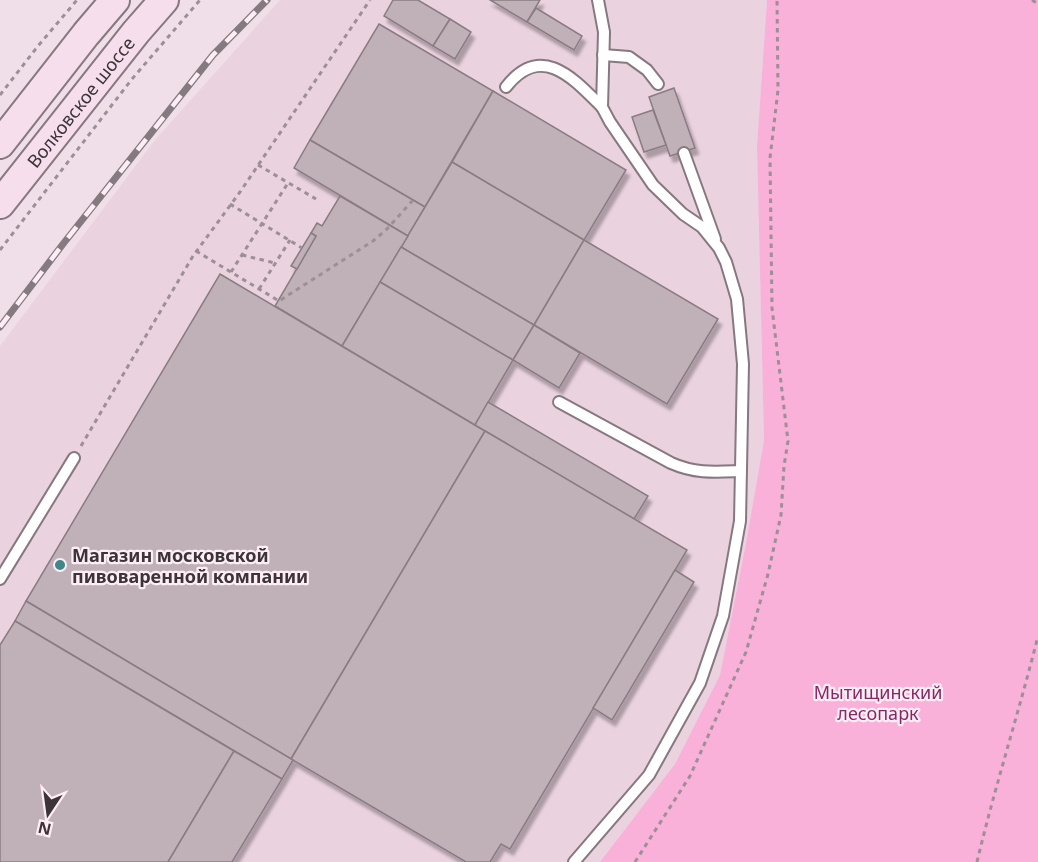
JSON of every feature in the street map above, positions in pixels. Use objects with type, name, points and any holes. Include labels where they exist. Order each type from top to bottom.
[{"type":"main road","name":"Волковское шоссе","points":[[0,204],[136,32],[165,0]]},
{"type":"main road","name":"Волковское шоссе","points":[[0,144],[107,3]]},
{"type":"lane","points":[[598,0],[604,32],[602,107]]},
{"type":"lane","points":[[603,55],[629,57],[647,70],[658,84]]},
{"type":"lane","points":[[506,87],[514,76],[536,66],[559,70],[575,80],[602,107],[653,185],[683,214],[702,227],[718,248],[726,262],[737,299],[742,364],[740,521],[723,616],[700,683],[649,776],[574,862]]},
{"type":"lane","points":[[684,153],[718,248]]},
{"type":"lane","points":[[559,402],[685,469],[704,472],[741,471]]},
{"type":"lane","points":[[3,575],[74,458]]},
{"type":"path","points":[[0,95],[77,0]]},
{"type":"path","points":[[0,250],[132,79],[200,0]]},
{"type":"path","points":[[74,458],[196,251],[258,165],[370,0]]},
{"type":"path","points":[[1032,0],[1038,4]]},
{"type":"path","points":[[258,165],[316,199]]},
{"type":"path","points":[[231,272],[288,183]]},
{"type":"path","points":[[196,251],[279,301],[373,241],[413,200]]},
{"type":"path","points":[[230,204],[302,248]]},
{"type":"path","points":[[259,289],[290,240]]},
{"type":"path","points":[[242,255],[275,263]]},
{"type":"path","points":[[977,862],[1038,636]]},
{"type":"shaded area","points":[[280,0],[767,0],[757,146],[764,440],[746,543],[720,675],[675,764],[600,862],[0,862],[0,346],[155,140]]},
{"type":"green space","name":"Мытищинский лесопарк","points":[[767,0],[1038,0],[1038,862],[600,862],[675,764],[720,675],[746,543],[764,440],[757,146]]},
{"type":"building","points":[[393,0],[418,0],[450,19],[433,46],[384,16]]},
{"type":"building","points":[[490,0],[540,0],[527,22]]},
{"type":"building","points":[[536,8],[582,36],[574,50],[527,22]]},
{"type":"building","points":[[450,19],[471,32],[455,59],[433,46]]},
{"type":"building","points":[[379,24],[493,91],[425,207],[310,140]]},
{"type":"building","points":[[674,88],[695,148],[670,156],[649,97]]},
{"type":"building","points":[[493,91],[626,170],[584,240],[452,162]]},
{"type":"building","points":[[653,110],[666,145],[644,152],[632,117]]},
{"type":"building","points":[[310,140],[425,207],[408,236],[294,168]]},
{"type":"building","points":[[452,162],[584,240],[534,325],[401,247]]},
{"type":"building","points":[[340,196],[408,236],[342,346],[275,306],[316,236],[311,233],[317,223],[322,226]]},
{"type":"building","points":[[311,233],[316,236],[297,269],[291,266]]},
{"type":"building","points":[[584,240],[718,319],[667,404],[534,325]]},
{"type":"building","points":[[401,247],[534,325],[513,360],[380,282]]},
{"type":"building","points":[[220,274],[485,431],[291,759],[26,601]]},
{"type":"building","points":[[380,282],[513,360],[475,425],[342,346]]},
{"type":"building","points":[[534,325],[580,353],[559,388],[513,360]]},
{"type":"building","points":[[488,402],[648,496],[634,519],[475,425]]},
{"type":"building","points":[[485,431],[687,550],[510,849],[501,844],[490,862],[466,862],[291,759]]},
{"type":"building","points":[[675,570],[694,582],[612,720],[593,708]]},
{"type":"building","points":[[26,601],[293,760],[282,779],[15,621]]},
{"type":"building","points":[[15,621],[234,751],[168,862],[0,862],[0,645]]},
{"type":"building","points":[[234,751],[282,779],[232,862],[168,862]]},
{"type":"railway","points":[[0,327],[213,55],[267,0]]},
{"type":"place","name":"Магазин московской пивоваренной компании","points":[[60,565]]}]
